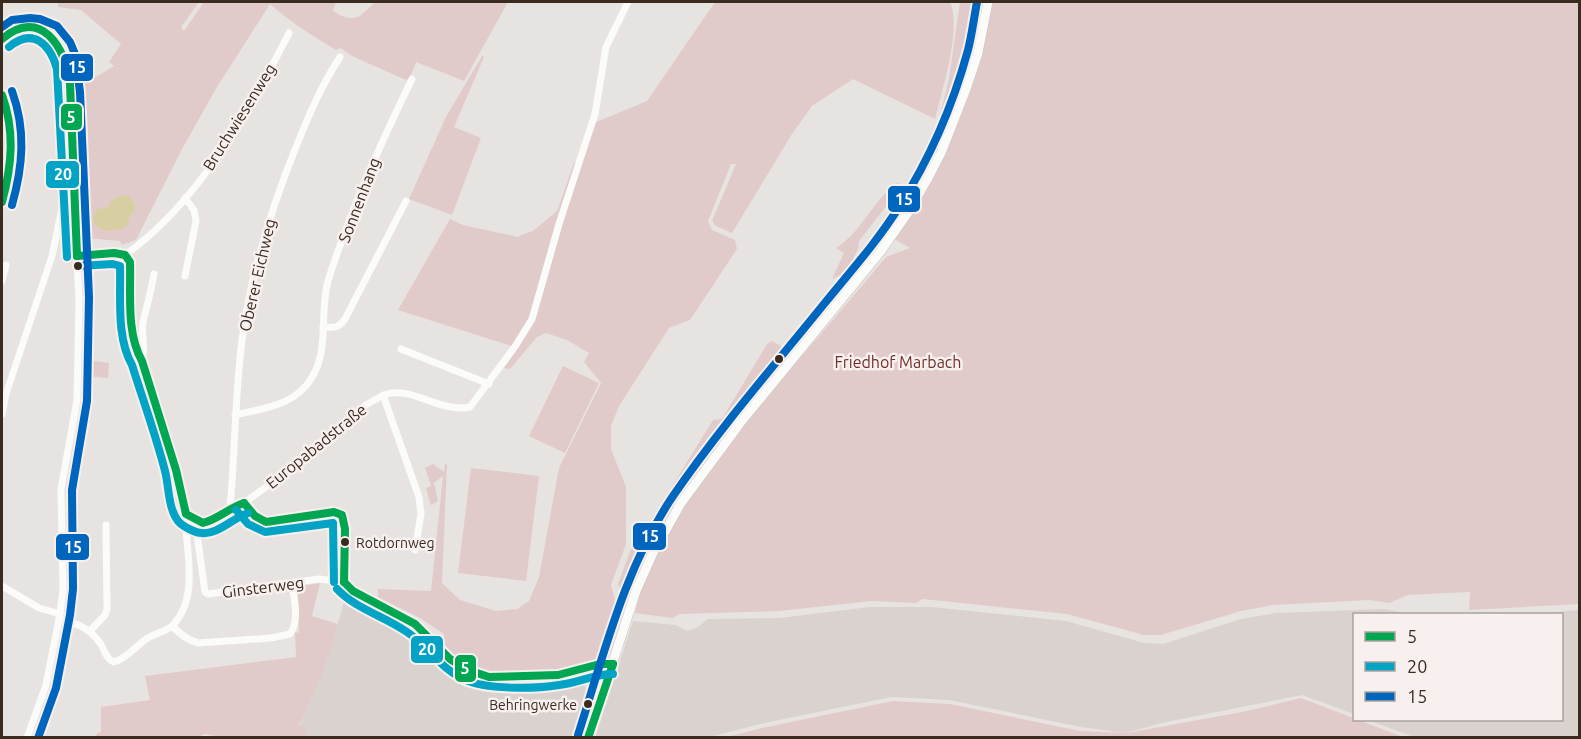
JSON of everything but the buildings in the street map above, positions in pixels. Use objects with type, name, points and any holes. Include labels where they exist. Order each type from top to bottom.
[{"type":"main road","points":[[588,738],[636,591],[653,553],[681,503],[741,422],[881,251],[907,214],[928,178],[945,144],[966,89],[978,53],[988,2]]},
{"type":"street","name":"Europabadstraße","points":[[195,520],[203,523],[215,520],[230,508],[244,503],[277,479],[366,405],[383,395],[390,393],[414,396],[458,409],[470,407],[489,384],[532,319],[596,114],[606,47],[628,2]]},
{"type":"street","points":[[2,39],[16,30],[30,27],[50,34],[65,57],[70,92],[79,298],[79,374],[61,489],[63,589],[60,616],[46,685],[27,738]]},
{"type":"street","name":"Bruchwiesenweg","points":[[125,255],[147,239],[185,198],[220,152],[272,68],[289,33]]},
{"type":"street","name":"Oberer Eichweg","points":[[230,508],[235,415],[246,314],[262,243],[285,173],[319,91],[340,57]]},
{"type":"street","name":"Sonnenhang","points":[[235,415],[281,405],[300,393],[311,380],[317,368],[323,339],[324,300],[328,282],[358,197],[412,79]]},
{"type":"street","points":[[2,95],[9,115],[12,158],[2,202]]},
{"type":"street","points":[[2,414],[6,394],[52,256],[63,204],[68,195],[73,194]]},
{"type":"street","points":[[185,198],[194,210],[196,220],[185,276]]},
{"type":"street","points":[[323,327],[335,328],[345,319],[406,201]]},
{"type":"street","points":[[2,586],[39,608],[90,631],[100,643],[108,659],[114,662],[123,659],[147,639],[172,626],[187,599],[189,574],[186,529],[195,520],[184,510],[176,470],[142,361],[134,344],[130,262],[125,255],[114,253],[77,256]]},
{"type":"street","points":[[2,281],[6,265]]},
{"type":"street","points":[[142,361],[144,322],[154,274]]},
{"type":"street","points":[[401,349],[489,384]]},
{"type":"street","points":[[383,395],[419,497],[421,514],[415,550]]},
{"type":"street","points":[[244,503],[255,516],[266,522],[334,512],[342,515],[345,529],[344,582],[352,591],[415,624],[450,659],[468,670],[489,676],[558,675],[600,664],[613,664]]},
{"type":"street","name":"Ginsterweg","points":[[195,520],[205,592],[214,593],[319,579],[344,582]]},
{"type":"street","points":[[90,631],[105,615],[107,609],[106,525]]},
{"type":"street","points":[[172,626],[180,635],[198,644],[271,638],[290,634],[295,627],[292,583]]},
{"type":"shaded area","points":[[122,195],[129,196],[135,204],[135,211],[130,215],[127,226],[110,231],[94,224],[93,216],[97,209],[108,207],[112,200]]},
{"type":"shaded area","points":[[347,592],[413,630],[462,674],[487,681],[558,680],[580,674],[590,701],[574,737],[297,738],[302,718],[324,671]]},
{"type":"shaded area","points":[[870,607],[932,607],[1066,621],[1144,643],[1163,644],[1241,619],[1276,613],[1384,609],[1404,613],[1353,613],[1353,714],[1302,695],[1166,722],[1125,733],[1081,727],[949,700],[891,697],[760,724],[710,737],[595,738],[633,621],[676,625],[687,631],[698,627],[708,619],[780,618]]},
{"type":"shaded area","points":[[1579,610],[1579,737],[1414,737],[1371,721],[1563,721],[1563,613],[1544,613]]},
{"type":"green space","points":[[58,2],[199,2],[181,27],[184,31],[204,2],[336,2],[333,11],[351,18],[365,12],[375,2],[508,2],[464,81],[416,62],[410,77],[406,80],[354,57],[340,48],[336,50],[294,23],[270,4],[217,87],[182,149],[136,240],[122,245],[120,241],[86,238],[80,235],[74,102],[81,92],[81,82],[96,77],[114,66],[109,62],[121,44],[81,10],[58,7]]},
{"type":"green space","points":[[715,2],[950,2],[954,27],[952,43],[935,119],[853,79],[812,106],[792,134],[732,233],[716,226],[712,221],[736,164],[731,164],[708,221],[712,230],[735,240],[737,249],[690,320],[669,328],[619,406],[611,426],[611,449],[626,487],[626,544],[611,585],[621,611],[606,656],[558,673],[491,672],[470,666],[441,645],[444,634],[420,618],[378,597],[378,589],[431,591],[443,476],[434,483],[438,501],[431,505],[426,488],[431,486],[425,468],[433,464],[444,472],[445,464],[447,464],[442,583],[460,600],[496,611],[517,609],[529,601],[539,577],[559,468],[601,383],[584,362],[589,353],[567,340],[546,333],[537,337],[510,369],[504,368],[518,348],[398,310],[450,219],[463,225],[518,237],[533,231],[557,211],[574,163],[578,164],[594,123],[647,101]]},
{"type":"green space","name":"Friedhof Marbach","points":[[960,2],[1579,2],[1579,604],[1469,610],[1470,592],[1408,595],[1389,603],[1369,600],[1273,605],[1241,611],[1161,635],[1144,635],[1067,614],[923,599],[916,603],[872,601],[779,611],[680,614],[672,618],[635,613],[658,548],[674,518],[713,461],[886,257],[910,248],[894,239],[944,150],[938,149],[929,167],[928,163],[949,79]]},
{"type":"green space","points":[[482,56],[484,57],[454,127],[481,138],[452,215],[409,199],[446,117]]},
{"type":"green space","points":[[918,181],[921,182],[889,236],[850,273],[858,257],[878,243],[895,219],[892,216],[908,198]]},
{"type":"green space","points":[[897,183],[905,186],[890,201],[859,241],[858,249],[847,272],[832,279],[844,253],[836,248],[853,234],[881,198]]},
{"type":"green space","points":[[772,341],[781,346],[785,355],[715,443],[674,502],[655,534],[624,602],[618,584],[631,549],[633,550],[713,420],[722,419],[767,344]]},
{"type":"green space","points":[[87,360],[109,363],[108,378],[85,376]]},
{"type":"green space","points":[[563,366],[599,383],[565,453],[529,436]]},
{"type":"green space","points":[[471,468],[539,476],[526,581],[458,573]]},
{"type":"green space","points":[[320,583],[312,616],[338,624],[324,671],[299,725],[304,727],[305,737],[225,738],[205,734],[197,738],[93,738],[101,732],[101,707],[150,700],[145,676],[296,657],[295,632],[299,633],[297,589]]},
{"type":"green space","points":[[1301,698],[1353,718],[1353,721],[1361,721],[1403,737],[727,737],[893,701],[950,704],[1080,731],[1127,733],[1247,711]]},
{"type":"transit line","name":"15","points":[[578,735],[617,612],[656,523],[709,447],[863,257],[899,207],[930,151],[947,111],[968,50],[977,2]]},
{"type":"transit line","name":"15","points":[[2,27],[12,20],[30,18],[40,19],[57,26],[70,42],[75,54],[80,92],[89,297],[87,401],[72,490],[73,589],[70,615],[56,688],[38,738]]},
{"type":"transit line","name":"5","points":[[2,39],[16,30],[29,27],[40,29],[57,45],[68,70],[77,256]]},
{"type":"transit line","name":"20","points":[[9,47],[26,38],[39,41],[50,52],[57,69],[67,257]]},
{"type":"transit line","name":"15","points":[[12,91],[21,134],[21,162],[12,205]]},
{"type":"transit line","name":"5","points":[[2,95],[9,122],[11,148],[2,202]]},
{"type":"transit line","name":"5","points":[[77,256],[114,253],[125,255],[130,262],[131,326],[176,470],[186,514],[203,523],[244,503]]},
{"type":"transit line","name":"20","points":[[78,266],[113,264],[120,266],[121,330],[158,445],[171,503],[178,521],[192,531],[208,533],[248,513]]},
{"type":"transit line","name":"5","points":[[244,503],[255,516],[266,522],[334,512],[342,515],[345,529],[344,582]]},
{"type":"transit line","name":"20","points":[[236,510],[248,524],[265,532],[333,523],[334,582]]},
{"type":"transit line","name":"5","points":[[344,582],[353,591],[415,624],[450,659],[468,670],[489,677],[558,675],[600,664],[613,664]]},
{"type":"transit line","name":"20","points":[[337,589],[361,607],[407,632],[448,669],[473,683],[510,688],[537,687],[566,684],[599,675],[613,674]]},
{"type":"transit line","name":"5","points":[[588,738],[613,664]]},
{"type":"place","name":"Rotdornweg","points":[[345,542]]},
{"type":"place","name":"Behringwerke","points":[[588,704]]}]
